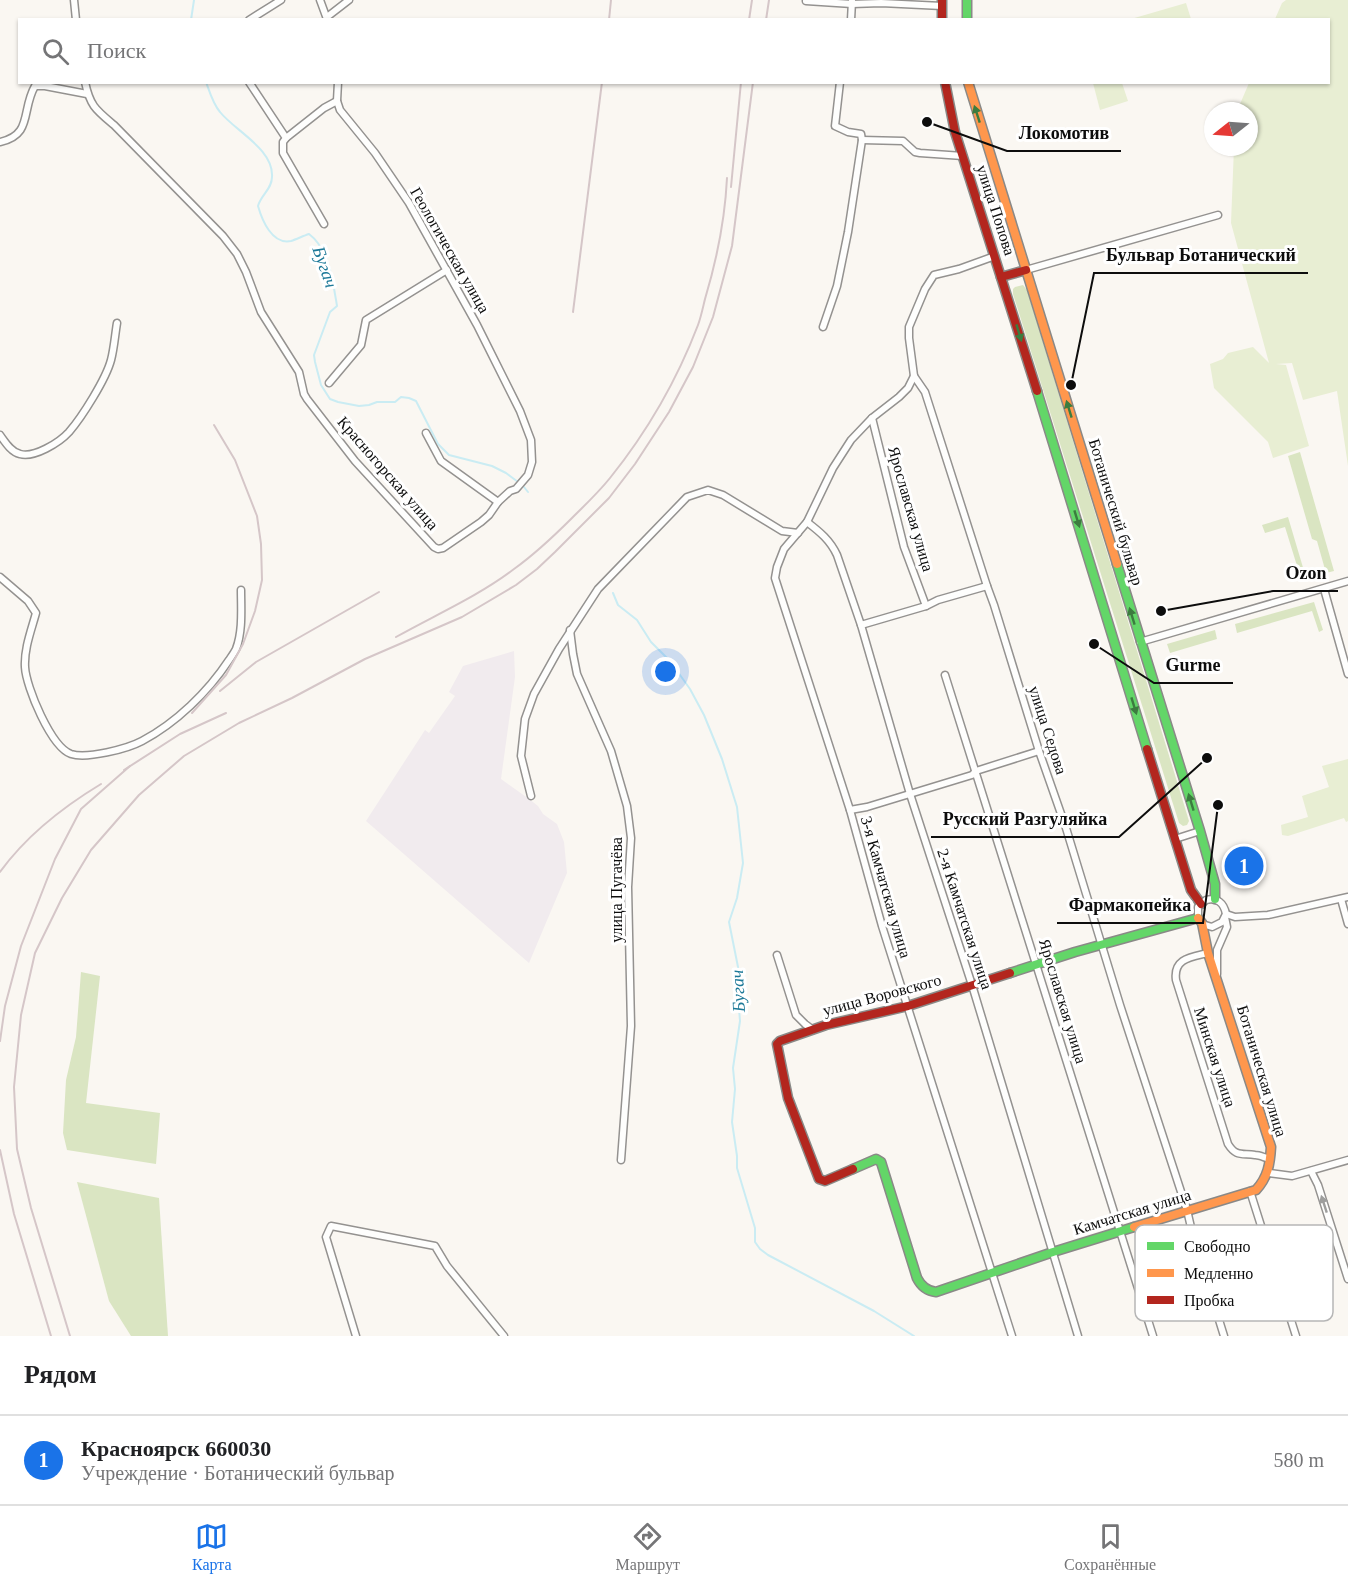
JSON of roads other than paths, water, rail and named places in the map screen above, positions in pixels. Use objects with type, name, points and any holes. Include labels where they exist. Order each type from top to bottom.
[{"type":"street","points":[[74,0],[76,18]]},
{"type":"street","points":[[252,18],[281,0]]},
{"type":"street","points":[[320,0],[327,18],[349,0]]},
{"type":"street","points":[[967,0],[967,18]]},
{"type":"street","points":[[806,1],[942,3]]},
{"type":"street","points":[[851,18],[852,2]]},
{"type":"street","name":"Красногорская улица","points":[[85,84],[94,109],[114,125],[224,236],[246,272],[261,312],[299,372],[307,399],[355,461],[434,547],[443,548],[481,522],[498,502],[510,491],[516,489],[528,475],[532,462],[531,440]]},
{"type":"street","points":[[250,84],[286,138]]},
{"type":"street","points":[[324,224],[283,153],[283,142],[324,108],[337,101],[338,84]]},
{"type":"street","points":[[823,327],[837,286],[862,140],[861,134],[848,132],[835,126],[840,84]]},
{"type":"street","name":"улица Попова","points":[[945,84],[955,132],[1001,277]]},
{"type":"street","name":"улица Попова","points":[[969,84],[1026,270]]},
{"type":"street","points":[[0,142],[14,137],[21,130],[35,86],[87,94]]},
{"type":"street","name":"Геологическая улица","points":[[337,101],[340,110],[375,153],[409,203],[447,270],[520,411],[531,440]]},
{"type":"street","points":[[862,140],[903,141],[915,152],[963,156]]},
{"type":"street","points":[[1200,904],[1191,891],[1001,277],[1218,215]]},
{"type":"street","points":[[531,796],[521,756],[525,719],[534,694],[570,630],[603,583],[687,497],[708,490],[723,495],[782,531],[798,533],[807,522],[833,468],[851,440],[872,418],[908,388],[914,376],[909,327],[917,306],[934,275],[995,256]]},
{"type":"street","points":[[329,383],[361,345],[366,320],[447,270]]},
{"type":"street","name":"Ботанический бульвар","points":[[1026,270],[1200,831],[1215,884],[1215,899]]},
{"type":"street","points":[[0,435],[10,449],[20,454],[34,455],[68,434],[95,394],[111,361],[117,323]]},
{"type":"street","name":"улица Седова","points":[[914,376],[925,392],[1039,751],[1066,828],[1190,1225]]},
{"type":"street","name":"Ярославская улица","points":[[872,418],[904,547],[926,606]]},
{"type":"street","points":[[426,433],[441,461],[498,502]]},
{"type":"street","name":"2-я Камчатская улица","points":[[807,522],[832,544],[861,625],[910,794],[972,985],[1078,1336]]},
{"type":"street","name":"3-я Камчатская улица","points":[[798,533],[784,549],[775,578],[850,810],[882,926],[1012,1336]]},
{"type":"street","points":[[0,577],[28,601],[36,614],[27,643],[25,668],[31,691],[48,730],[63,749],[81,756],[107,752],[141,742],[203,695],[236,649],[240,632],[242,590]]},
{"type":"street","points":[[1140,642],[1348,581]]},
{"type":"street","points":[[861,625],[987,586]]},
{"type":"street","points":[[1324,589],[1348,674]]},
{"type":"street","name":"улица Пугачёва","points":[[570,630],[577,674],[611,751],[627,806],[631,838],[628,887],[631,1026],[621,1160]]},
{"type":"street","name":"Ярославская улица","points":[[945,675],[1135,1279]]},
{"type":"street","points":[[850,810],[972,776],[976,771],[1039,751]]},
{"type":"street","points":[[1175,839],[1200,831]]},
{"type":"street","points":[[1226,915],[1235,917],[1268,915],[1344,898],[1348,924]]},
{"type":"street","points":[[1209,899],[1215,899],[1223,904],[1226,915],[1216,927],[1208,927],[1200,921],[1197,911],[1200,904],[1209,899]]},
{"type":"street","name":"Ботаническая улица","points":[[1217,980],[1217,950],[1227,927],[1226,915]]},
{"type":"street","name":"улица Воровского","points":[[922,1286],[917,1278],[881,1162],[876,1158],[825,1181],[819,1179],[788,1098],[777,1044],[826,1025],[908,1006],[1101,945],[1200,921]]},
{"type":"street","name":"Ботаническая улица","points":[[1200,921],[1208,953],[1270,1147],[1269,1173]]},
{"type":"street","name":"Минская улица","points":[[1208,953],[1181,962],[1176,968],[1176,980],[1228,1144],[1236,1153],[1270,1159]]},
{"type":"street","points":[[777,955],[796,1015],[813,1030]]},
{"type":"street","points":[[1269,1173],[1292,1176],[1348,1160]]},
{"type":"street","points":[[1311,1171],[1331,1225]]},
{"type":"street","name":"Камчатская улица","points":[[1139,1225],[1256,1190],[1269,1173]]},
{"type":"street","points":[[1250,1191],[1261,1225]]},
{"type":"street","points":[[356,1336],[326,1237],[331,1226],[435,1246],[447,1266],[504,1336]]},
{"type":"street","name":"Камчатская улица","points":[[922,1286],[926,1290],[936,1292],[1135,1226]]},
{"type":"street","points":[[1333,1232],[1348,1279]]},
{"type":"street","name":"Ярославская улица","points":[[1148,1321],[1153,1336]]},
{"type":"street","name":"улица Седова","points":[[1219,1321],[1224,1336]]},
{"type":"street","points":[[1291,1321],[1296,1336]]},
{"type":"waterway","name":"Бугач","points":[[191,18],[194,0]]},
{"type":"waterway","name":"Бугач","points":[[207,84],[218,109],[260,149],[271,167],[272,181],[258,206],[269,230],[278,239],[284,241],[291,241],[309,234],[316,240],[326,257],[337,306],[330,312],[314,355],[321,385],[330,399],[359,406],[377,402],[395,402],[401,397],[416,401],[438,444],[449,455],[492,466],[518,482]]},
{"type":"waterway","points":[[524,487],[528,492]]},
{"type":"waterway","name":"Бугач","points":[[613,593],[618,605],[637,620],[651,642],[670,661],[690,689],[704,715],[722,759],[737,807],[743,863],[737,898],[729,922],[738,967],[740,1021],[733,1068],[735,1089],[732,1122],[737,1168],[755,1228],[755,1242],[768,1255],[874,1311],[914,1336]]},
{"type":"railway","points":[[609,18],[611,0]]},
{"type":"railway","points":[[749,18],[752,0]]},
{"type":"railway","points":[[766,18],[769,0]]},
{"type":"railway","points":[[573,312],[602,84]]},
{"type":"railway","points":[[731,187],[741,84]]},
{"type":"railway","points":[[70,1336],[31,1208],[17,1149],[14,1087],[21,1015],[35,953],[62,898],[91,850],[139,795],[184,756],[239,723],[365,659],[462,617],[516,585],[537,569],[609,498],[635,464],[669,412],[693,367],[713,317],[732,246],[753,84]]},
{"type":"railway","points":[[396,637],[471,597],[522,563],[591,499],[624,460],[649,424],[671,385],[698,325],[720,239],[727,178]]},
{"type":"railway","points":[[192,713],[226,675],[243,644],[255,611],[262,580],[261,544],[257,516],[235,460],[214,425]]},
{"type":"railway","points":[[220,691],[256,662],[379,592]]},
{"type":"railway","points":[[124,770],[180,734],[226,713]]},
{"type":"railway","points":[[0,1041],[5,1006],[21,946],[55,859],[81,809],[130,766]]},
{"type":"railway","points":[[0,872],[33,834],[73,802],[101,784]]},
{"type":"railway","points":[[0,1150],[14,1214],[51,1336]]},
{"type":"place","name":"Локомотив","points":[[927,122]]},
{"type":"place","name":"Бульвар Ботанический","points":[[1071,385]]},
{"type":"place","name":"Ozon","points":[[1161,611]]},
{"type":"place","name":"Gurme","points":[[1094,644]]},
{"type":"place","name":"Русский Разгуляйка","points":[[1207,758]]},
{"type":"place","name":"Фармакопейка","points":[[1218,805]]},
{"type":"place","name":"Красноярск 660030","points":[[1244,866]]}]
